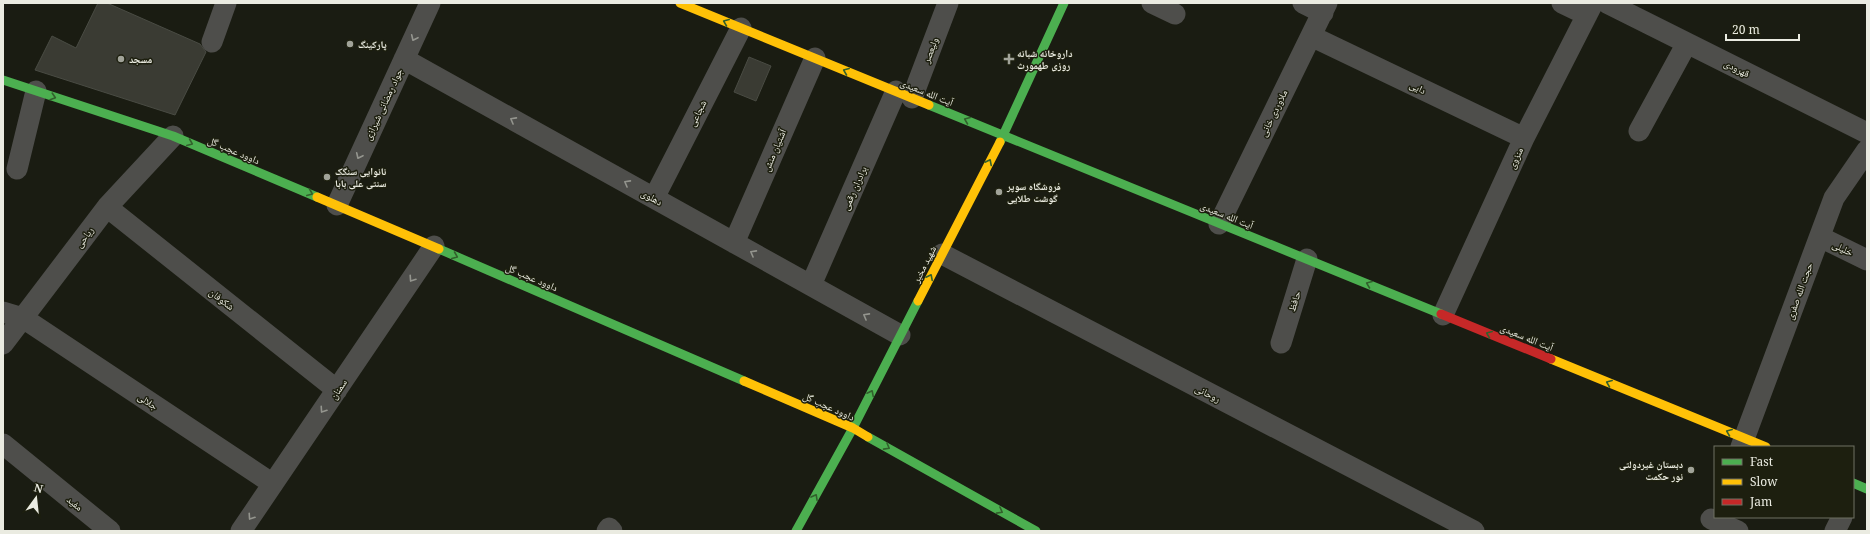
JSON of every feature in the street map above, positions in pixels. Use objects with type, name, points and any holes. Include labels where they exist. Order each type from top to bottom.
[{"type":"main road","name":"آیت الله سعیدی","points":[[680,3],[1443,315],[1743,443],[1760,446]]},
{"type":"main road","name":"شهید مخبر","points":[[796,531],[853,428],[1003,135],[1064,3]]},
{"type":"main road","name":"داوود عجب گل","points":[[3,80],[173,136],[337,204],[853,428],[1036,531]]},
{"type":"street","points":[[212,42],[226,3]]},
{"type":"street","name":"جواد رمضانی شیرازی","points":[[337,204],[430,3]]},
{"type":"street","name":"ولیعصر","points":[[904,94],[948,3]]},
{"type":"street","points":[[1152,3],[1175,14]]},
{"type":"street","points":[[1303,3],[1325,8]]},
{"type":"street","points":[[1562,3],[1590,9]]},
{"type":"street","name":"قهرودی","points":[[1607,3],[1867,133]]},
{"type":"street","name":"ملاوردی خانی","points":[[1219,224],[1325,8]]},
{"type":"street","name":"منزوی","points":[[1443,315],[1524,138],[1590,9]]},
{"type":"street","name":"شجاعی","points":[[654,198],[740,28]]},
{"type":"street","name":"دایی","points":[[1311,36],[1524,138]]},
{"type":"street","points":[[1639,131],[1687,43]]},
{"type":"street","name":"آشتیان منش","points":[[734,243],[815,58]]},
{"type":"street","name":"دهلوی","points":[[404,59],[900,335]]},
{"type":"street","points":[[17,169],[36,91]]},
{"type":"street","name":"برادران رقمی","points":[[811,285],[904,94]]},
{"type":"street","name":"ریاحی","points":[[3,344],[107,207],[173,136]]},
{"type":"street","name":"حجت الله صفری","points":[[1743,443],[1834,198],[1867,150]]},
{"type":"street","name":"شکوفان","points":[[107,207],[337,390]]},
{"type":"street","name":"خلیلی","points":[[1820,236],[1867,260]]},
{"type":"street","name":"سمنان","points":[[242,531],[434,246]]},
{"type":"street","name":"روحانی","points":[[942,254],[1474,531]]},
{"type":"street","name":"حافظ","points":[[1281,343],[1307,259]]},
{"type":"street","name":"جلالی","points":[[3,312],[23,318],[273,484]]},
{"type":"street","name":"مفید","points":[[3,444],[110,531]]},
{"type":"street","points":[[1835,531],[1842,518]]},
{"type":"street","points":[[1711,520],[1738,531]]},
{"type":"street","points":[[607,531],[609,528],[612,531]]},
{"type":"building","name":"مسجد","points":[[98,3],[107,3],[200,44],[206,52],[175,115],[35,70],[52,36],[76,48]]},
{"type":"building","points":[[749,57],[771,66],[756,101],[734,92]]},
{"type":"traffic: fast","points":[[1000,142],[1064,3]]},
{"type":"traffic: fast","points":[[3,80],[173,136],[317,197]]},
{"type":"traffic: fast","points":[[929,105],[1441,314]]},
{"type":"traffic: fast","points":[[439,249],[744,381]]},
{"type":"traffic: fast","points":[[796,531],[853,428],[918,301]]},
{"type":"traffic: fast","points":[[868,437],[1036,531]]},
{"type":"traffic: fast","points":[[1854,483],[1867,489]]},
{"type":"traffic: slow","points":[[680,3],[929,105]]},
{"type":"traffic: slow","points":[[918,301],[1000,142]]},
{"type":"traffic: slow","points":[[317,197],[439,249]]},
{"type":"traffic: slow","points":[[1551,359],[1764,446]]},
{"type":"traffic: slow","points":[[744,381],[853,428],[868,437]]},
{"type":"traffic: jam","points":[[1441,314],[1551,359]]},
{"type":"place","name":"پارکینگ","points":[[350,44]]},
{"type":"place","name":"مسجد","points":[[121,59]]},
{"type":"place","name":"داروخانه شبانه روزی طهمورث","points":[[1009,59]]},
{"type":"place","name":"نانوایی سنگک سنتی علی بابا","points":[[327,177]]},
{"type":"place","name":"فروشگاه سوپر گوشت طلایی","points":[[999,192]]},
{"type":"place","name":"دبستان غیردولتی نور حکمت","points":[[1691,470]]}]
